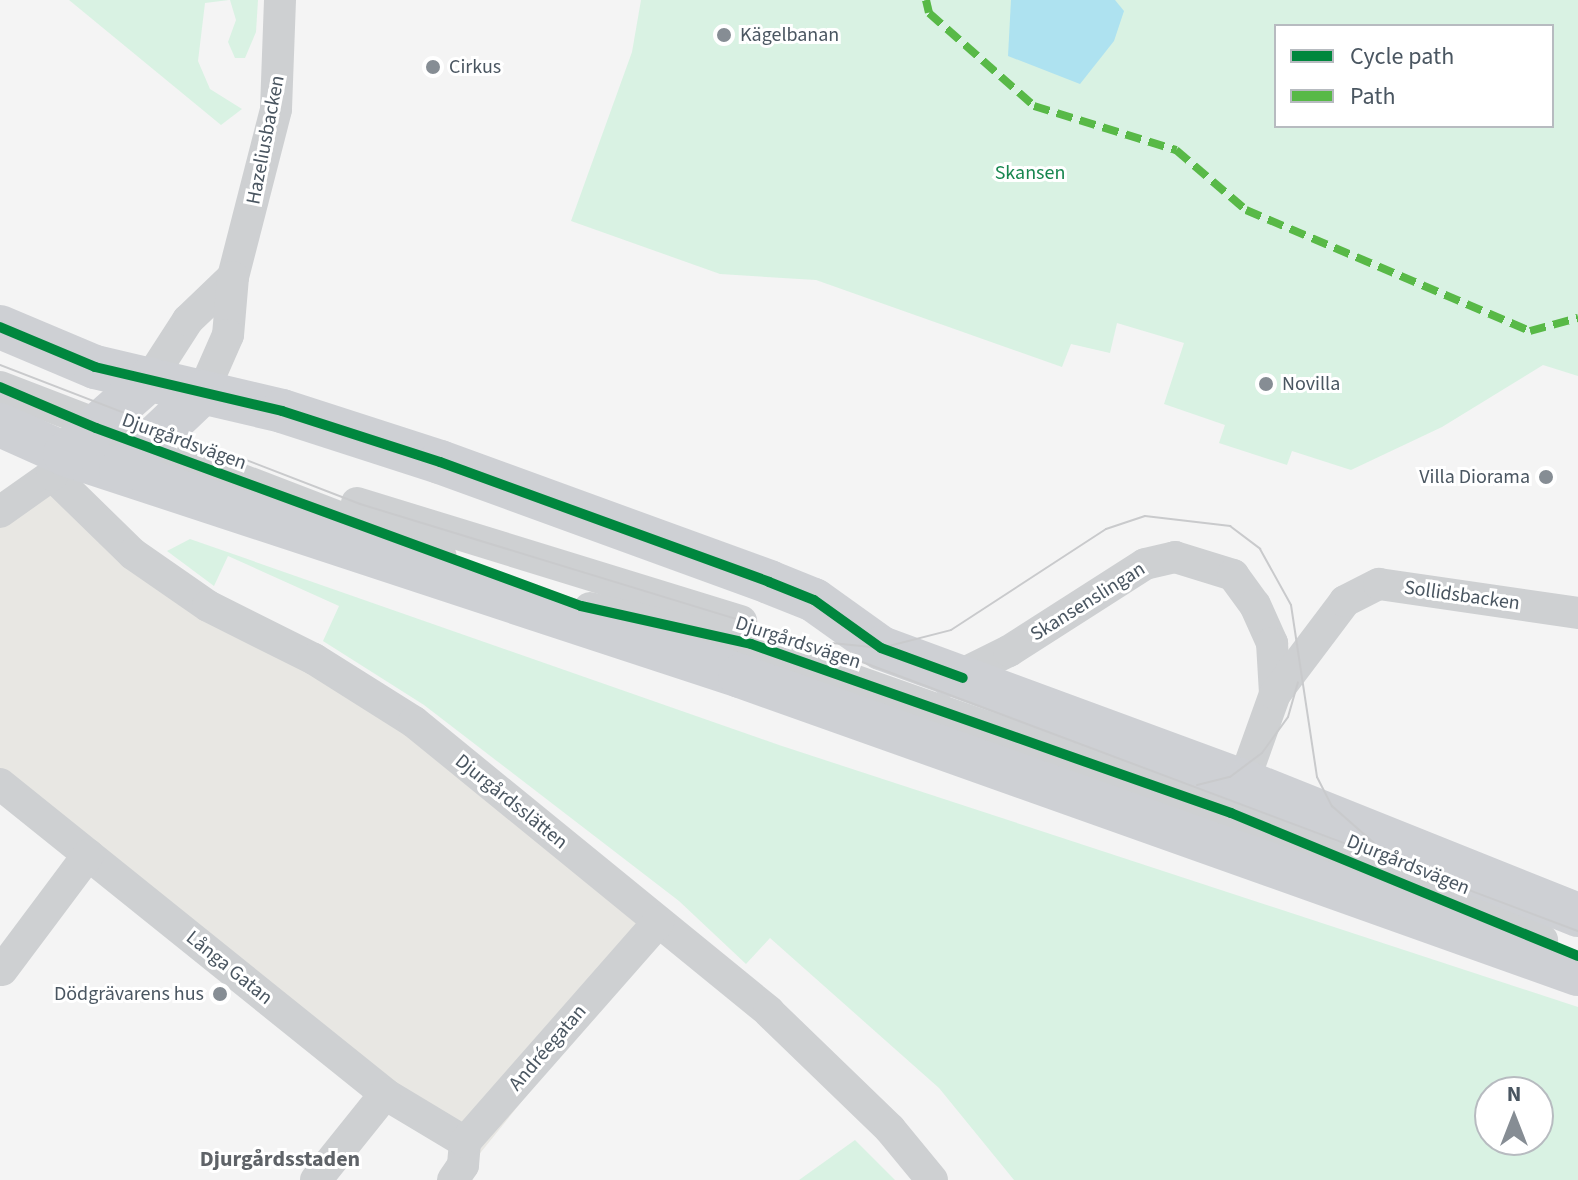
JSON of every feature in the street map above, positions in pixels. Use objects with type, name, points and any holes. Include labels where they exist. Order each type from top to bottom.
[{"type":"street","name":"Hazeliusbacken","points":[[203,392],[228,335],[233,277],[276,109],[280,0]]},
{"type":"street","points":[[0,512],[150,379],[188,320],[233,277]]},
{"type":"street","name":"Djurgårdsvägen","points":[[0,327],[95,367],[203,392],[440,462],[814,600],[881,648],[944,682],[1232,811],[1578,974]]},
{"type":"street","name":"Djurgårdsvägen","points":[[0,365],[82,442]]},
{"type":"street","name":"Djurgårdsvägen","points":[[0,387],[82,442],[144,450],[740,676],[1232,811],[1578,915]]},
{"type":"street","points":[[144,450],[203,392]]},
{"type":"street","name":"Djurgårdsvägen","points":[[0,425],[82,442],[144,450],[360,504],[944,682]]},
{"type":"street","name":"Djurgårdsslätten","points":[[82,442],[133,554],[208,606],[314,659],[414,722],[769,1012],[890,1129],[932,1180]]},
{"type":"street","name":"Skansenslingan","points":[[944,682],[1145,564],[1175,557],[1233,575],[1255,605],[1272,643],[1275,694]]},
{"type":"street","name":"Sollidsbacken","points":[[1232,811],[1275,694],[1345,601],[1379,584],[1578,613]]},
{"type":"street","name":"Långa Gatan","points":[[0,784],[385,1094],[465,1142]]},
{"type":"street","name":"Djurgårdsvägen","points":[[1232,811],[1578,931]]},
{"type":"street","name":"Djurgårdsvägen","points":[[1232,811],[1578,956]]},
{"type":"street","points":[[2,970],[88,855]]},
{"type":"street","name":"Andréegatan","points":[[453,1180],[463,1165],[465,1142],[658,922]]},
{"type":"street","points":[[316,1180],[385,1094]]},
{"type":"shaded area","points":[[45,482],[132,548],[315,656],[666,923],[477,1157],[0,778],[0,516]]},
{"type":"green space","points":[[69,0],[229,0],[205,3],[198,61],[210,89],[242,109],[221,125]]},
{"type":"green space","points":[[230,0],[258,0],[256,32],[245,58],[235,58],[228,42],[236,20]]},
{"type":"green space","name":"Skansen","points":[[641,0],[1578,0],[1578,376],[1543,365],[1442,427],[1351,470],[1292,451],[1287,465],[1219,443],[1225,425],[1164,404],[1184,343],[1117,323],[1110,353],[1071,344],[1062,367],[816,280],[720,274],[571,221],[632,52]]},
{"type":"green space","points":[[190,539],[779,745],[1578,1007],[1578,1180],[1014,1180],[939,1088],[770,938],[746,964],[679,901],[424,705],[323,641],[339,606],[228,556],[214,586],[167,551]]},
{"type":"green space","points":[[855,1140],[895,1180],[799,1180]]},
{"type":"water","points":[[1011,0],[1115,0],[1124,11],[1114,41],[1080,84],[1008,56]]},
{"type":"tram line","points":[[0,365],[360,504],[793,636],[1578,931]]},
{"type":"tram line","points":[[0,387],[96,428],[581,606],[751,644],[1231,813],[1578,956]]},
{"type":"tram line","points":[[832,643],[881,648],[951,630],[1106,529],[1145,516],[1230,526],[1260,549],[1291,605],[1317,777],[1332,806],[1374,843]]},
{"type":"tram line","points":[[1197,785],[1230,777],[1262,753],[1288,717],[1298,682]]},
{"type":"marked path","points":[[926,0],[929,13],[1034,106],[1176,150],[1246,210],[1530,331],[1578,318]]},
{"type":"cycle path","points":[[0,327],[95,367],[282,411],[440,462],[814,600],[881,648],[963,678]]},
{"type":"cycle path","points":[[0,387],[96,428],[581,606],[751,644],[1231,813],[1578,956]]},
{"type":"place","name":"Kägelbanan","points":[[724,35]]},
{"type":"place","name":"Cirkus","points":[[433,67]]},
{"type":"place","name":"Novilla","points":[[1266,384]]},
{"type":"place","name":"Villa Diorama","points":[[1546,477]]},
{"type":"place","name":"Dödgrävarens hus","points":[[220,994]]},
{"type":"district","name":"Djurgårdsstaden","points":[[280,1160]]}]
